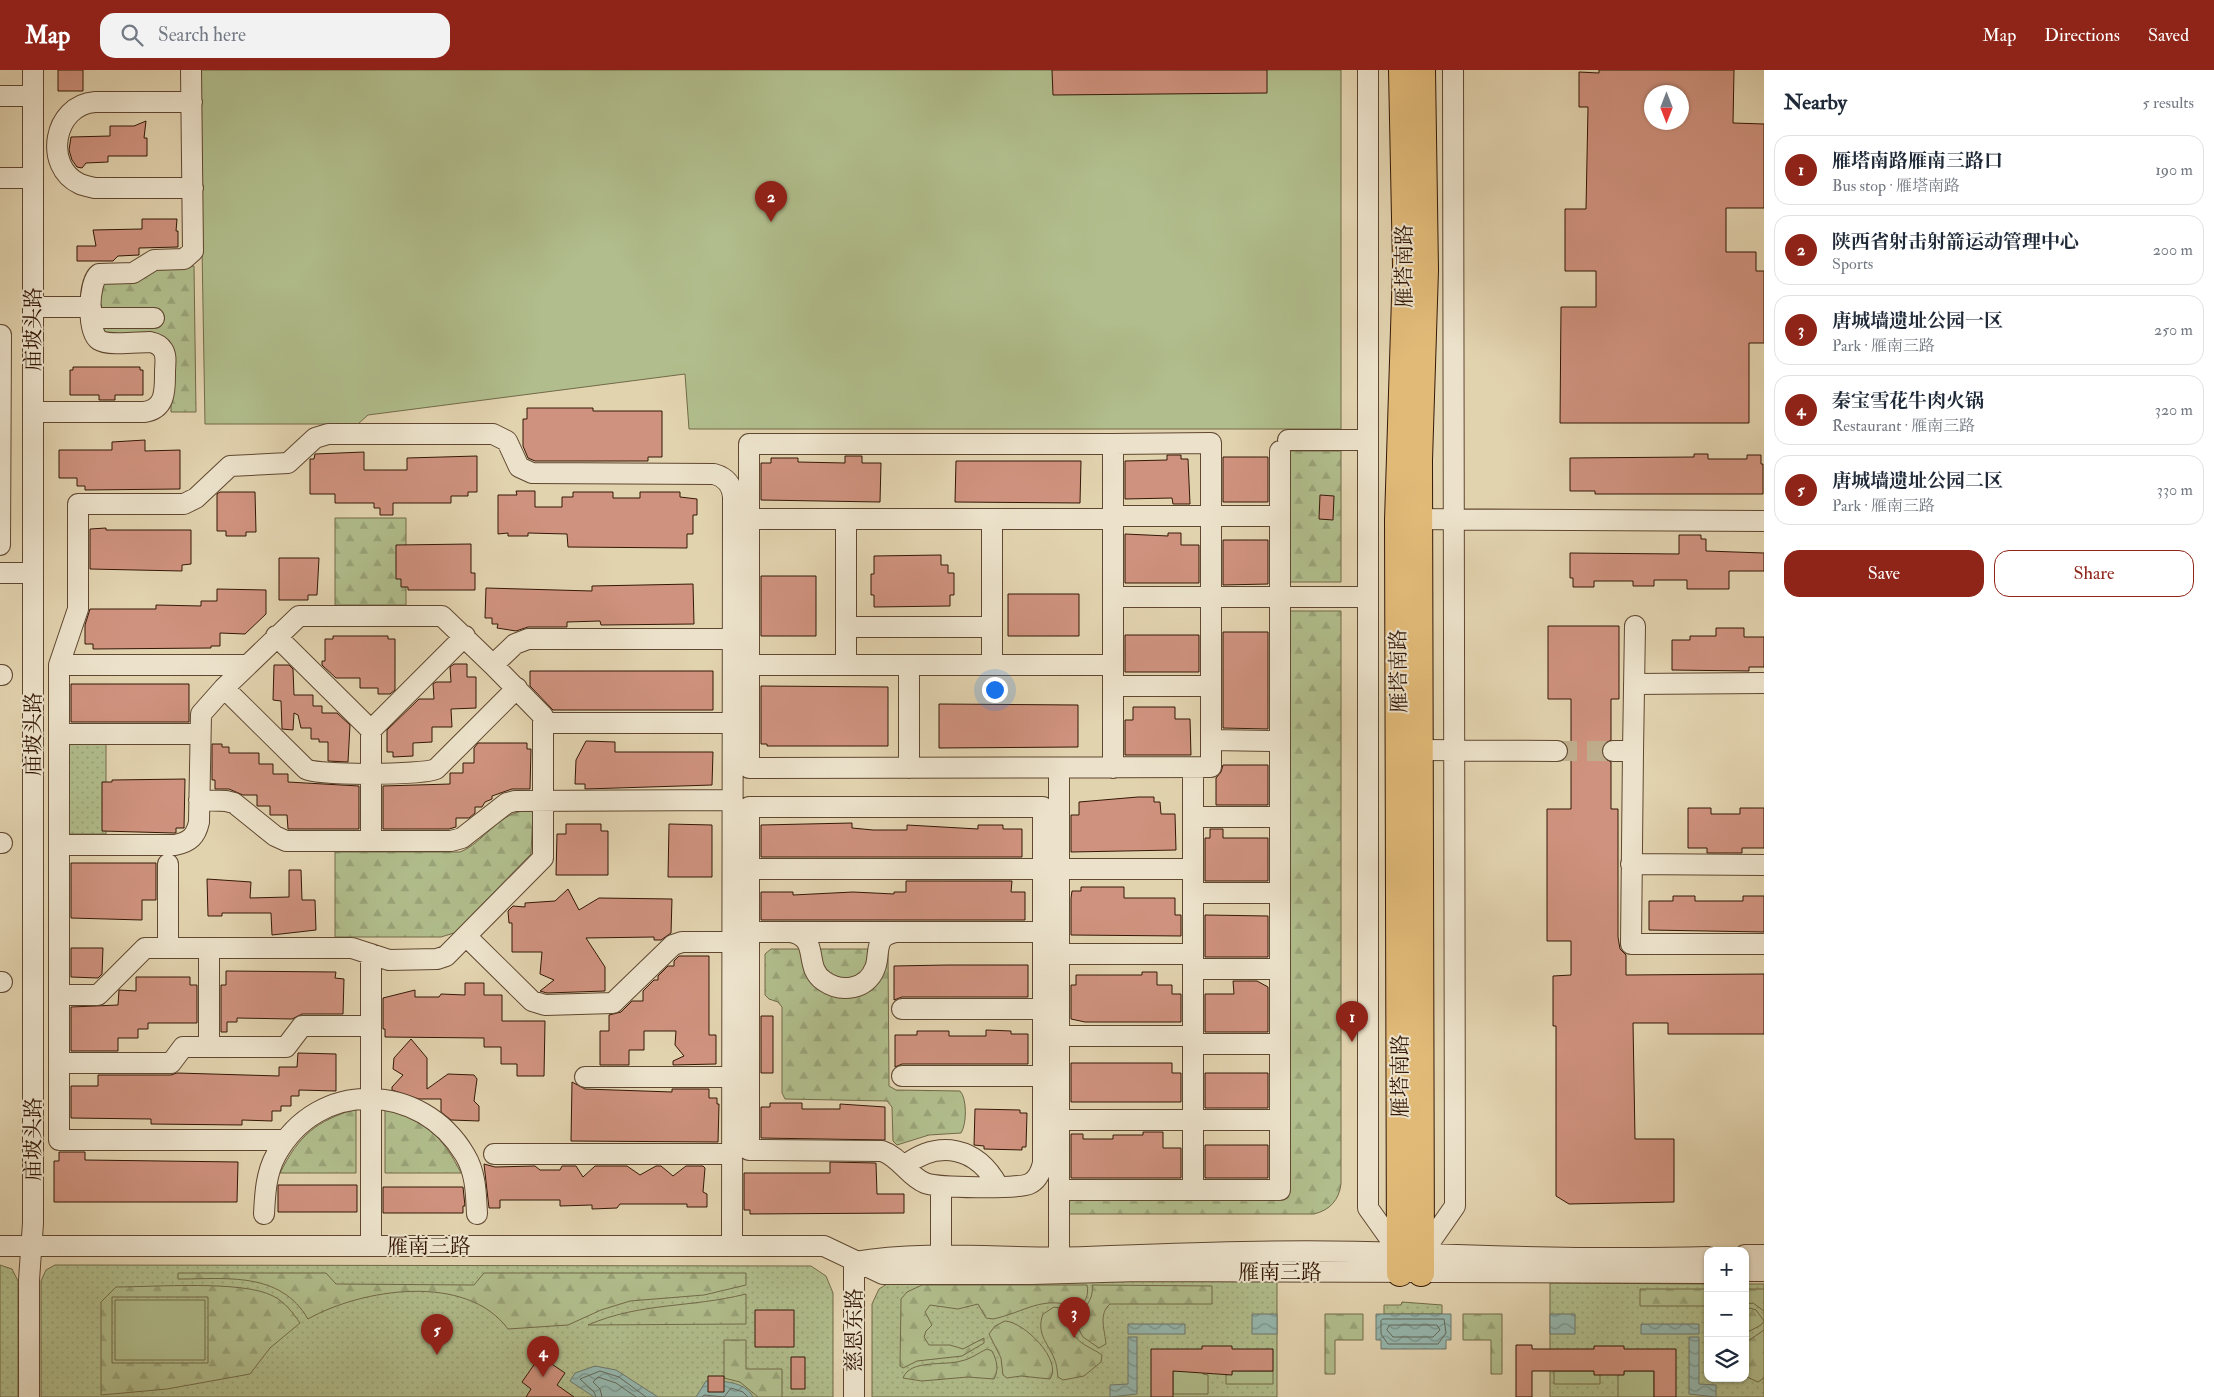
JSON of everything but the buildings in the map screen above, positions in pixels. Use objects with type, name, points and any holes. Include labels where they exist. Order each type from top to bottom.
[{"type":"main road","name":"雁塔南路","points":[[1402,70],[1408,519],[1411,1263]]},
{"type":"main road","name":"雁塔南路","points":[[1411,1263],[1421,750],[1408,519],[1425,270],[1422,70]]},
{"type":"street","name":"庙坡头路","points":[[29,1397],[29,1280],[32,1246],[33,70]]},
{"type":"street","points":[[33,412],[144,412],[152,410],[162,402],[165,394],[165,358],[161,347],[150,342],[101,341],[92,333],[92,281],[99,274],[133,273],[154,260],[181,260],[189,256],[194,245],[191,70]]},
{"type":"street","points":[[1368,70],[1368,1208],[1411,1263],[1455,1206],[1454,70]]},
{"type":"street","points":[[0,96],[33,96]]},
{"type":"street","points":[[192,102],[95,102],[81,104],[69,112],[61,124],[58,151],[61,165],[69,176],[81,185],[95,188],[193,188]]},
{"type":"street","points":[[0,178],[33,178]]},
{"type":"street","points":[[33,306],[154,318]]},
{"type":"street","points":[[0,545],[0,335],[33,335]]},
{"type":"street","points":[[285,1140],[59,1140],[59,665],[78,609],[78,504],[184,504],[196,498],[230,466],[288,463],[315,438],[328,434],[494,434],[507,441],[519,467],[532,473],[709,473],[722,477],[732,492],[732,800],[741,937],[749,1150],[882,1151],[891,1154],[919,1180],[941,1186],[1029,1184],[1036,1179],[1041,1172],[1043,1163],[1043,932],[1051,869],[1059,768]]},
{"type":"street","points":[[1059,1190],[1280,1190],[1280,516],[1284,446],[1368,440]]},
{"type":"street","points":[[1193,1190],[1193,817],[1202,767],[1211,740],[1211,443],[749,444],[749,768],[1202,767]]},
{"type":"street","points":[[1113,444],[1113,768]]},
{"type":"street","points":[[749,519],[1280,516]]},
{"type":"street","points":[[846,519],[846,665]]},
{"type":"street","points":[[992,519],[992,665]]},
{"type":"street","points":[[1408,519],[1764,521]]},
{"type":"street","points":[[0,574],[33,574]]},
{"type":"street","points":[[1113,597],[1368,597]]},
{"type":"street","points":[[59,845],[176,845],[185,843],[197,831],[201,714],[276,636],[295,618],[304,615],[433,614],[446,618],[540,712],[544,723],[544,849],[540,862],[446,956],[437,959],[389,960],[352,948],[145,948],[98,995],[59,995]]},
{"type":"street","points":[[1635,626],[1634,684],[1623,751],[1632,864],[1631,944],[1764,944]]},
{"type":"street","points":[[846,627],[992,627]]},
{"type":"street","points":[[276,636],[370,730],[370,841]]},
{"type":"street","points":[[370,730],[465,636]]},
{"type":"street","points":[[494,665],[515,644],[528,640],[732,640]]},
{"type":"street","points":[[59,665],[248,665]]},
{"type":"street","points":[[749,665],[1113,665]]},
{"type":"street","points":[[909,665],[909,768]]},
{"type":"street","points":[[1634,684],[1764,683]]},
{"type":"street","points":[[1113,686],[1211,686]]},
{"type":"street","points":[[224,688],[306,769],[319,773],[422,773],[436,769],[517,688]]},
{"type":"street","points":[[544,723],[732,723]]},
{"type":"street","points":[[59,734],[199,734]]},
{"type":"street","points":[[1211,740],[1280,741]]},
{"type":"street","points":[[1421,750],[1557,751]]},
{"type":"street","points":[[199,800],[222,800],[234,803],[275,836],[286,841],[455,841],[466,836],[507,803],[519,800],[732,800]]},
{"type":"street","points":[[732,1246],[732,1078],[741,937],[749,869],[749,806],[1043,806],[1059,954],[1059,1257]]},
{"type":"street","points":[[1193,817],[1280,817]]},
{"type":"street","points":[[168,864],[168,948]]},
{"type":"street","points":[[1632,864],[1764,865]]},
{"type":"street","points":[[749,869],[1193,869]]},
{"type":"street","points":[[1193,892],[1280,892]]},
{"type":"street","points":[[466,936],[532,1001],[545,1005],[612,1003],[673,946],[682,942],[790,932],[1043,932]]},
{"type":"street","points":[[790,932],[806,938],[810,946],[814,968],[821,979],[831,986],[844,989],[857,987],[868,980],[875,969],[883,938],[888,934],[896,932]]},
{"type":"street","points":[[209,948],[209,1047]]},
{"type":"street","points":[[370,954],[370,1246]]},
{"type":"street","points":[[1059,954],[1193,961],[1280,969]]},
{"type":"street","points":[[902,1009],[1043,1009]]},
{"type":"street","points":[[59,1063],[171,1063],[183,1047],[286,1047],[302,1026],[370,1026]]},
{"type":"street","points":[[1059,1036],[1280,1044]]},
{"type":"street","points":[[902,1076],[1043,1076]]},
{"type":"street","points":[[585,1078],[732,1078]]},
{"type":"street","points":[[264,1214],[265,1184],[275,1156],[285,1140],[314,1113],[341,1102],[370,1098],[400,1102],[427,1113],[450,1132],[466,1156],[476,1184],[477,1214]]},
{"type":"street","points":[[1059,1120],[1280,1120]]},
{"type":"street","points":[[904,1166],[915,1157],[928,1152],[956,1151],[970,1155],[982,1163],[998,1186]]},
{"type":"street","points":[[494,1154],[732,1154]]},
{"type":"street","points":[[941,1186],[941,1256]]},
{"type":"street","name":"雁南三路","points":[[0,1246],[824,1246],[854,1262],[883,1274],[1704,1256]]},
{"type":"street","name":"雁南三路","points":[[854,1262],[888,1256],[1059,1257],[1134,1253],[1704,1273]]},
{"type":"street","points":[[1749,1255],[1764,1254]]},
{"type":"street","name":"慈恩东路","points":[[854,1262],[854,1397]]},
{"type":"street","points":[[1749,1271],[1764,1270]]},
{"type":"green space","points":[[199,70],[1341,70],[1341,429],[689,429],[685,374],[368,415],[358,424],[205,424]]},
{"type":"green space","points":[[154,266],[194,266],[196,412],[171,412],[171,358],[102,335],[97,286]]},
{"type":"green space","points":[[1288,451],[1341,451],[1341,582],[1288,582]]},
{"type":"green space","points":[[335,518],[406,518],[406,605],[335,605]]},
{"type":"green space","points":[[1288,611],[1341,611],[1340,1190],[1333,1204],[1325,1210],[1314,1214],[1069,1214],[1069,1198],[1288,1198]]},
{"type":"green space","points":[[62,736],[106,736],[106,834],[62,834]]},
{"type":"green space","points":[[523,811],[533,811],[531,854],[454,933],[441,937],[335,937],[335,852],[460,852],[476,842],[505,818]]},
{"type":"green space","points":[[771,949],[879,949],[888,953],[889,1086],[896,1090],[960,1091],[964,1099],[965,1111],[961,1133],[929,1135],[897,1145],[893,1141],[892,1107],[887,1101],[785,1099],[782,1093],[782,1007],[778,1002],[769,999],[765,995],[765,954]]},
{"type":"green space","points":[[356,1109],[356,1173],[280,1173],[294,1149],[310,1131],[330,1119]]},
{"type":"green space","points":[[385,1109],[411,1119],[431,1131],[447,1149],[461,1173],[385,1173]]},
{"type":"green space","points":[[0,1265],[12,1269],[18,1281],[18,1397],[0,1397]]},
{"type":"green space","points":[[55,1265],[811,1266],[826,1276],[833,1293],[833,1397],[41,1397],[41,1281],[46,1270]]},
{"type":"green space","points":[[178,1273],[326,1273],[336,1284],[474,1285],[484,1273],[746,1273],[746,1285],[704,1295],[630,1301],[601,1310],[568,1325],[508,1329],[490,1311],[466,1299],[440,1293],[412,1291],[383,1294],[330,1308],[308,1319],[283,1292],[267,1285],[233,1279],[178,1279]]},
{"type":"green space","points":[[893,1280],[1277,1281],[1277,1397],[872,1397],[872,1304],[879,1289]]},
{"type":"green space","points":[[1550,1283],[1704,1284],[1704,1382],[1749,1382],[1749,1284],[1764,1284],[1764,1397],[1550,1397]]},
{"type":"green space","points":[[922,1285],[1087,1285],[1088,1292],[1085,1301],[1077,1307],[1053,1303],[1043,1304],[993,1319],[986,1318],[978,1304],[958,1309],[930,1305],[925,1312],[932,1325],[926,1331],[924,1337],[929,1345],[950,1345],[963,1349],[984,1338],[984,1343],[962,1356],[917,1361],[903,1368],[900,1366],[901,1299],[907,1292]]},
{"type":"green space","points":[[1092,1285],[1212,1286],[1212,1304],[1110,1304],[1106,1308],[1103,1318],[1106,1344],[1099,1348],[1083,1337],[1077,1326],[1080,1315],[1091,1297]]},
{"type":"green space","points":[[220,1286],[241,1288],[259,1291],[277,1298],[300,1323],[270,1348],[250,1374],[167,1389],[101,1395],[101,1302],[116,1287]],"holes":[[[112,1297],[208,1297],[208,1363],[112,1363]]]},
{"type":"green space","points":[[1640,1289],[1704,1289],[1704,1306],[1640,1306]]},
{"type":"green space","points":[[1749,1289],[1764,1289],[1764,1311],[1753,1303],[1749,1304]]},
{"type":"green space","points":[[746,1294],[746,1324],[588,1325],[627,1312],[706,1302]]},
{"type":"green space","points":[[115,1300],[205,1300],[205,1360],[115,1360]]},
{"type":"green space","points":[[1402,1302],[1442,1305],[1442,1314],[1384,1314],[1384,1305],[1401,1305]]},
{"type":"green space","points":[[1054,1307],[1072,1311],[1073,1333],[1079,1341],[1102,1355],[1101,1362],[1084,1376],[1063,1380],[1058,1377],[1055,1360],[1043,1337],[1041,1327],[1043,1314]]},
{"type":"green space","points":[[1749,1309],[1756,1310],[1764,1321],[1761,1325],[1749,1331]]},
{"type":"green space","points":[[1325,1314],[1363,1314],[1363,1340],[1335,1340],[1335,1374],[1325,1374]]},
{"type":"green space","points":[[1463,1314],[1502,1314],[1502,1374],[1491,1374],[1491,1340],[1463,1340]]},
{"type":"green space","points":[[1005,1321],[1022,1328],[1040,1343],[1051,1362],[1053,1371],[1050,1379],[1021,1376],[1007,1378],[1003,1375],[1001,1358],[989,1334],[995,1326]]},
{"type":"green space","points":[[1764,1330],[1764,1378],[1758,1382],[1749,1378],[1749,1340]]},
{"type":"green space","points":[[724,1340],[746,1340],[746,1369],[782,1369],[782,1397],[758,1397],[740,1382],[724,1378]]},
{"type":"green space","points":[[987,1349],[992,1351],[996,1361],[997,1369],[994,1379],[968,1377],[922,1381],[903,1378],[913,1368],[929,1364],[965,1360]]},
{"type":"green space","points":[[1173,1371],[1202,1371],[1203,1374],[1208,1375],[1208,1394],[1173,1394]]},
{"type":"green space","points":[[1232,1371],[1273,1371],[1273,1384],[1226,1384],[1226,1375],[1232,1374]]},
{"type":"green space","points":[[1554,1371],[1594,1371],[1600,1375],[1600,1384],[1554,1384]]},
{"type":"green space","points":[[1624,1371],[1654,1371],[1654,1397],[1618,1397],[1618,1375],[1624,1374]]},
{"type":"water","points":[[1252,1314],[1277,1314],[1277,1334],[1252,1334]]},
{"type":"water","points":[[1376,1314],[1451,1314],[1451,1340],[1446,1340],[1446,1349],[1381,1349],[1381,1340],[1376,1340]]},
{"type":"water","points":[[1550,1314],[1575,1314],[1575,1334],[1550,1334]]},
{"type":"water","points":[[1128,1324],[1185,1324],[1185,1334],[1128,1334]]},
{"type":"water","points":[[1641,1324],[1699,1324],[1699,1334],[1641,1334]]},
{"type":"water","points":[[1128,1337],[1137,1337],[1137,1394],[1110,1397],[1110,1385],[1128,1384]]},
{"type":"water","points":[[1689,1337],[1699,1337],[1699,1384],[1716,1385],[1716,1397],[1689,1394]]},
{"type":"water","points":[[595,1366],[616,1370],[658,1397],[594,1397],[570,1381],[575,1373]]},
{"type":"water","points":[[706,1381],[739,1385],[745,1388],[753,1397],[696,1397]]},
{"type":"tunnel","points":[[1557,751],[1613,751]]},
{"type":"place","name":"陕西省射击射箭运动管理中心","points":[[771,222]]},
{"type":"place","name":"雁塔南路雁南三路口","points":[[1352,1042]]},
{"type":"place","name":"唐城墙遗址公园一区","points":[[1074,1338]]},
{"type":"place","name":"唐城墙遗址公园二区","points":[[437,1355]]},
{"type":"place","name":"秦宝雪花牛肉火锅","points":[[543,1377]]}]
